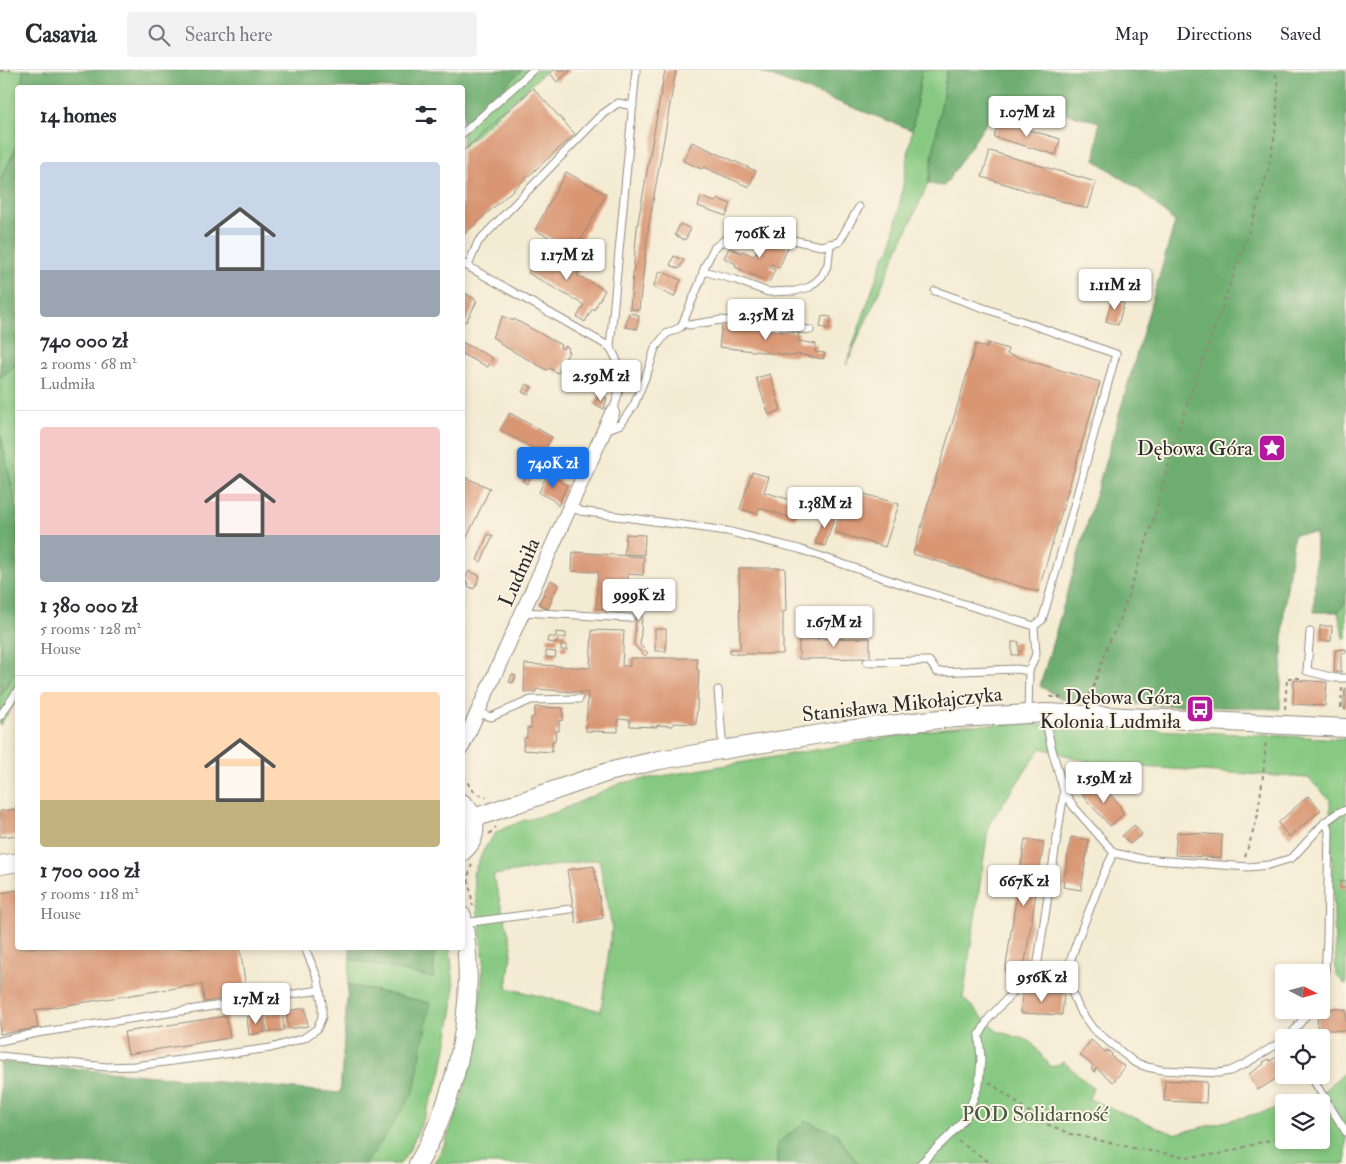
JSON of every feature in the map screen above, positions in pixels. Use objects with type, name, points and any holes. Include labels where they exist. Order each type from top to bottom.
[{"type":"street","name":"Ludmiła","points":[[465,743],[612,413]]},
{"type":"street","name":"Stanisława Mikołajczyka","points":[[474,818],[608,772],[659,760],[846,730],[940,719],[1046,713],[1346,728]]},
{"type":"street","points":[[465,806],[474,818],[475,828],[473,839],[468,848],[468,855]]},
{"type":"street","points":[[0,865],[15,862]]},
{"type":"street","points":[[418,1164],[428,1146],[454,1080],[465,1019],[468,982],[465,945]]},
{"type":"lane","points":[[465,131],[533,70]]},
{"type":"lane","points":[[610,347],[636,70]]},
{"type":"lane","points":[[612,413],[622,378],[618,360],[610,347],[465,265],[478,242],[600,116],[618,103],[633,106]]},
{"type":"lane","points":[[604,430],[621,424],[634,405],[655,348],[666,334],[681,327],[714,248],[728,236],[761,229],[821,246],[839,242],[858,207]]},
{"type":"lane","points":[[703,271],[736,280],[768,292],[795,291],[810,287],[822,276],[828,264],[830,244]]},
{"type":"lane","points":[[935,291],[1116,354],[1046,607],[1042,620],[1034,626]]},
{"type":"lane","points":[[683,323],[689,325],[721,320],[810,330]]},
{"type":"lane","points":[[570,506],[580,510],[727,532],[799,549],[904,585],[1034,626]]},
{"type":"lane","points":[[523,612],[630,618]]},
{"type":"lane","points":[[1028,713],[1029,671],[1036,654],[1034,626]]},
{"type":"lane","points":[[1310,632],[1307,671],[1344,678]]},
{"type":"lane","points":[[867,662],[929,661],[937,672],[1017,669],[1029,671]]},
{"type":"lane","points":[[718,690],[723,750]]},
{"type":"lane","points":[[0,716],[15,694]]},
{"type":"lane","points":[[479,713],[491,717],[530,700],[579,699]]},
{"type":"lane","points":[[1046,713],[1051,746],[1064,792],[1074,807],[1114,853],[1142,858],[1242,866],[1269,865],[1292,858],[1325,822],[1339,812],[1346,810]]},
{"type":"lane","points":[[1037,984],[1038,964],[1064,792]]},
{"type":"lane","points":[[1325,822],[1329,830],[1326,964]]},
{"type":"lane","points":[[1114,853],[1107,865],[1078,937],[1065,983],[1072,992],[1079,1010],[1093,1029],[1134,1062],[1162,1070],[1218,1073],[1230,1071],[1275,1046]]},
{"type":"lane","points":[[465,920],[570,909]]},
{"type":"lane","points":[[0,1056],[107,1067],[134,1066],[271,1048],[304,1038],[317,1029],[322,1017],[318,979],[306,950]]},
{"type":"lane","points":[[920,1164],[966,1117],[979,1084],[981,1059],[979,1036],[989,1018],[1018,988],[1037,984],[1065,983]]},
{"type":"lane","points":[[0,1041],[37,1033],[320,990]]},
{"type":"lane","points":[[1295,1029],[1303,1019]]},
{"type":"lane","points":[[1316,1084],[1346,1132]]},
{"type":"path","points":[[0,71],[10,70]]},
{"type":"path","points":[[1081,707],[1093,688],[1108,644],[1119,623],[1153,521],[1178,430],[1253,220],[1268,170],[1276,128],[1278,81],[1274,70]]},
{"type":"path","points":[[1285,717],[1287,678],[1307,678],[1307,671]]},
{"type":"path","points":[[1344,678],[1341,709],[1346,709]]},
{"type":"path","points":[[1242,866],[1257,819],[1266,735]]},
{"type":"path","points":[[485,840],[497,826]]},
{"type":"path","points":[[465,877],[468,877],[468,855]]},
{"type":"path","points":[[980,1076],[1044,1123],[1071,1134],[1133,1148],[1186,1156],[1219,1154],[1275,1138]]},
{"type":"path","points":[[950,1135],[992,1164]]},
{"type":"green space","points":[[0,70],[23,70],[22,85],[15,85],[15,150],[0,181]]},
{"type":"green space","points":[[23,70],[522,70],[465,123],[465,85],[22,85]]},
{"type":"green space","points":[[522,70],[547,70],[465,145],[465,123]]},
{"type":"green space","points":[[755,70],[922,70],[912,130],[768,75]]},
{"type":"green space","points":[[922,70],[947,70],[928,184],[846,365],[884,256],[891,249]]},
{"type":"green space","points":[[947,70],[1346,70],[1346,601],[1338,612],[1314,612],[1316,533],[1294,534],[1284,611],[1280,709],[1067,702],[1040,686],[1175,222],[1142,192],[1095,160],[1099,122],[1004,97],[944,186],[928,184]]},
{"type":"green space","points":[[15,150],[15,366],[0,378],[0,181]]},
{"type":"green space","points":[[15,366],[15,504],[0,433],[0,378]]},
{"type":"green space","points":[[0,433],[15,500],[15,673],[0,696]]},
{"type":"green space","points":[[1346,601],[1346,638],[1344,638],[1338,612]]},
{"type":"green space","points":[[15,673],[15,703],[0,725],[0,696]]},
{"type":"green space","name":"POD Solidarność","points":[[1026,724],[1346,739],[1346,985],[1336,975],[1330,800],[1308,778],[1097,764],[1041,748],[989,824],[963,998],[997,1031],[1030,1041],[1051,1067],[1064,1062],[1093,1088],[1089,1099],[1174,1134],[1275,1109],[1275,1149],[1330,1149],[1330,1094],[1318,1094],[1346,1071],[1346,1164],[858,1164],[836,1133],[777,1144],[777,1164],[433,1164],[442,1150],[459,1107],[475,1048],[484,961],[473,874],[483,851],[496,832],[522,821],[557,812],[621,783],[962,725]],"holes":[[[599,859],[612,927],[601,1011],[507,988],[512,946],[493,875]]]},
{"type":"green space","points":[[350,950],[435,950],[433,978],[350,959]]},
{"type":"green space","points":[[435,950],[450,950],[454,986],[453,1008],[441,1075],[409,1151],[400,1164],[364,1164],[375,1151],[430,1003],[348,985],[350,959],[433,978]]},
{"type":"green space","points":[[348,985],[430,1003],[414,1092],[375,1151],[364,1164],[0,1164],[0,1062],[340,1093]]},
{"type":"green space","points":[[806,1121],[836,1133],[858,1164],[777,1164],[777,1144]]},
{"type":"building","points":[[553,70],[571,70],[557,82],[550,73]]},
{"type":"building","points":[[665,70],[676,70],[648,230],[639,310],[630,309],[637,228]]},
{"type":"building","points":[[533,88],[575,134],[465,233],[465,149]]},
{"type":"building","points":[[999,121],[1060,139],[1056,155],[994,137]]},
{"type":"building","points":[[692,142],[756,171],[749,187],[703,167],[702,169],[683,161]]},
{"type":"building","points":[[990,151],[1096,182],[1088,209],[982,177]]},
{"type":"building","points":[[566,172],[606,194],[575,251],[535,230]]},
{"type":"building","points":[[701,197],[715,202],[718,199],[731,204],[726,216],[698,206]]},
{"type":"building","points":[[680,224],[691,229],[685,240],[675,235]]},
{"type":"building","points":[[764,236],[788,247],[779,268],[771,264],[769,267],[775,270],[769,282],[735,267],[736,264],[724,258],[729,248],[754,256]]},
{"type":"building","points":[[548,250],[580,268],[577,275],[605,290],[585,322],[577,317],[584,305],[528,273],[538,254],[544,257]]},
{"type":"building","points":[[674,256],[684,260],[679,269],[670,265]]},
{"type":"building","points":[[660,271],[681,280],[674,297],[653,287]]},
{"type":"building","points":[[465,293],[477,301],[465,322]]},
{"type":"building","points":[[1113,296],[1120,297],[1118,302],[1124,303],[1118,325],[1106,321]]},
{"type":"building","points":[[629,313],[639,315],[637,329],[625,327]]},
{"type":"building","points":[[503,316],[513,321],[514,319],[561,345],[560,347],[563,349],[565,346],[569,348],[567,351],[569,352],[558,373],[549,368],[547,370],[500,344],[501,342],[492,337]]},
{"type":"building","points":[[822,316],[831,317],[829,329],[820,327]]},
{"type":"building","points":[[722,324],[799,333],[798,341],[816,344],[815,352],[825,353],[823,359],[797,354],[796,356],[719,347]]},
{"type":"building","points":[[988,343],[1008,349],[1007,354],[1100,382],[1038,592],[913,554],[976,344],[987,348]]},
{"type":"building","points":[[465,344],[493,358],[488,367],[465,356]]},
{"type":"building","points":[[770,374],[781,410],[769,415],[756,378]]},
{"type":"building","points":[[526,384],[532,387],[528,395],[522,392]]},
{"type":"building","points":[[599,395],[607,398],[604,409],[594,404]]},
{"type":"building","points":[[510,413],[552,437],[543,454],[500,430]]},
{"type":"building","points":[[752,472],[769,477],[764,492],[801,503],[796,519],[759,508],[758,514],[740,509]]},
{"type":"building","points":[[525,475],[531,478],[527,484],[522,481]]},
{"type":"building","points":[[546,476],[560,480],[561,483],[567,485],[558,506],[553,500],[539,493]]},
{"type":"building","points":[[465,477],[490,488],[465,542]]},
{"type":"building","points":[[847,489],[899,504],[885,547],[834,532]]},
{"type":"building","points":[[825,512],[835,516],[825,546],[815,543]]},
{"type":"building","points":[[488,534],[493,536],[481,562],[477,560]]},
{"type":"building","points":[[626,534],[645,535],[644,555],[624,554]]},
{"type":"building","points":[[573,552],[644,557],[643,575],[628,574],[627,610],[596,609],[598,572],[572,571]]},
{"type":"building","points":[[739,568],[785,568],[786,611],[783,612],[783,654],[730,654],[730,649],[740,649]]},
{"type":"building","points":[[469,571],[480,576],[474,589],[468,586],[469,583],[465,581]]},
{"type":"building","points":[[551,580],[559,585],[551,598],[548,609],[539,604],[543,595],[546,595],[543,594]]},
{"type":"building","points":[[638,588],[644,588],[640,645],[648,653],[645,656],[634,645]]},
{"type":"building","points":[[1320,626],[1332,626],[1331,641],[1320,641]]},
{"type":"building","points":[[655,629],[666,629],[666,651],[655,651]]},
{"type":"building","points":[[592,630],[624,631],[622,666],[630,666],[630,658],[697,658],[697,670],[699,670],[696,724],[673,723],[673,726],[657,725],[657,727],[630,726],[630,720],[618,719],[618,732],[586,731],[588,693],[536,689],[536,692],[524,692],[525,664],[590,668]]},
{"type":"building","points":[[556,632],[566,633],[566,638],[558,637],[557,643],[547,642],[548,637],[556,637]]},
{"type":"building","points":[[870,638],[870,658],[799,659],[799,639]]},
{"type":"building","points":[[1012,642],[1019,642],[1019,655],[1012,655]]},
{"type":"building","points":[[561,645],[567,645],[567,650],[561,650]]},
{"type":"building","points":[[1346,649],[1346,653],[1341,653],[1341,672],[1334,672],[1335,650]]},
{"type":"building","points":[[546,651],[556,652],[555,658],[546,657]]},
{"type":"building","points":[[512,674],[516,676],[513,683],[509,682]]},
{"type":"building","points":[[1294,680],[1327,682],[1325,706],[1293,704]]},
{"type":"building","points":[[1345,688],[1346,707],[1343,707]]},
{"type":"building","points":[[535,707],[563,708],[563,720],[559,721],[559,731],[556,731],[555,741],[552,741],[552,752],[523,750],[524,738],[527,738],[527,728],[531,728],[531,718],[534,717]]},
{"type":"building","points":[[1096,783],[1101,788],[1103,786],[1121,807],[1124,814],[1110,826],[1082,795]]},
{"type":"building","points":[[1308,796],[1321,810],[1289,837],[1278,823]]},
{"type":"building","points":[[15,809],[15,835],[0,837],[0,811]]},
{"type":"building","points":[[1134,825],[1142,834],[1130,844],[1122,836]]},
{"type":"building","points":[[1177,832],[1222,835],[1221,858],[1175,855]]},
{"type":"building","points":[[1071,837],[1089,840],[1081,890],[1063,887]]},
{"type":"building","points":[[1025,839],[1044,842],[1023,975],[1016,975],[1005,972]]},
{"type":"building","points":[[594,866],[603,918],[576,923],[567,870]]},
{"type":"building","points":[[1340,881],[1346,882],[1346,888],[1340,888]]},
{"type":"building","points":[[15,890],[15,950],[240,950],[247,995],[204,1002],[202,984],[35,1010],[38,1028],[0,1034],[0,893]]},
{"type":"building","points":[[1022,992],[1064,994],[1062,1015],[1021,1013]]},
{"type":"building","points":[[305,1008],[308,1026],[289,1029],[286,1011]]},
{"type":"building","points":[[1330,1009],[1346,1010],[1346,1031],[1317,1029],[1318,1019],[1330,1019]]},
{"type":"building","points":[[282,1012],[284,1030],[267,1032],[264,1014]]},
{"type":"building","points":[[262,1015],[265,1032],[249,1035],[247,1017]]},
{"type":"building","points":[[226,1016],[230,1038],[128,1054],[124,1032]]},
{"type":"building","points":[[1091,1040],[1105,1052],[1107,1050],[1112,1054],[1111,1056],[1125,1067],[1113,1082],[1096,1068],[1094,1072],[1091,1069],[1093,1066],[1080,1055]]},
{"type":"building","points":[[1275,1058],[1275,1080],[1258,1090],[1249,1074],[1264,1064],[1263,1062],[1269,1059],[1270,1061]]},
{"type":"building","points":[[1165,1080],[1207,1082],[1206,1103],[1164,1101]]},
{"type":"place","name":"Dębowa Góra","points":[[1272,448]]},
{"type":"place","name":"Dębowa Góra Kolonia Ludmiła","points":[[1200,709]]}]
